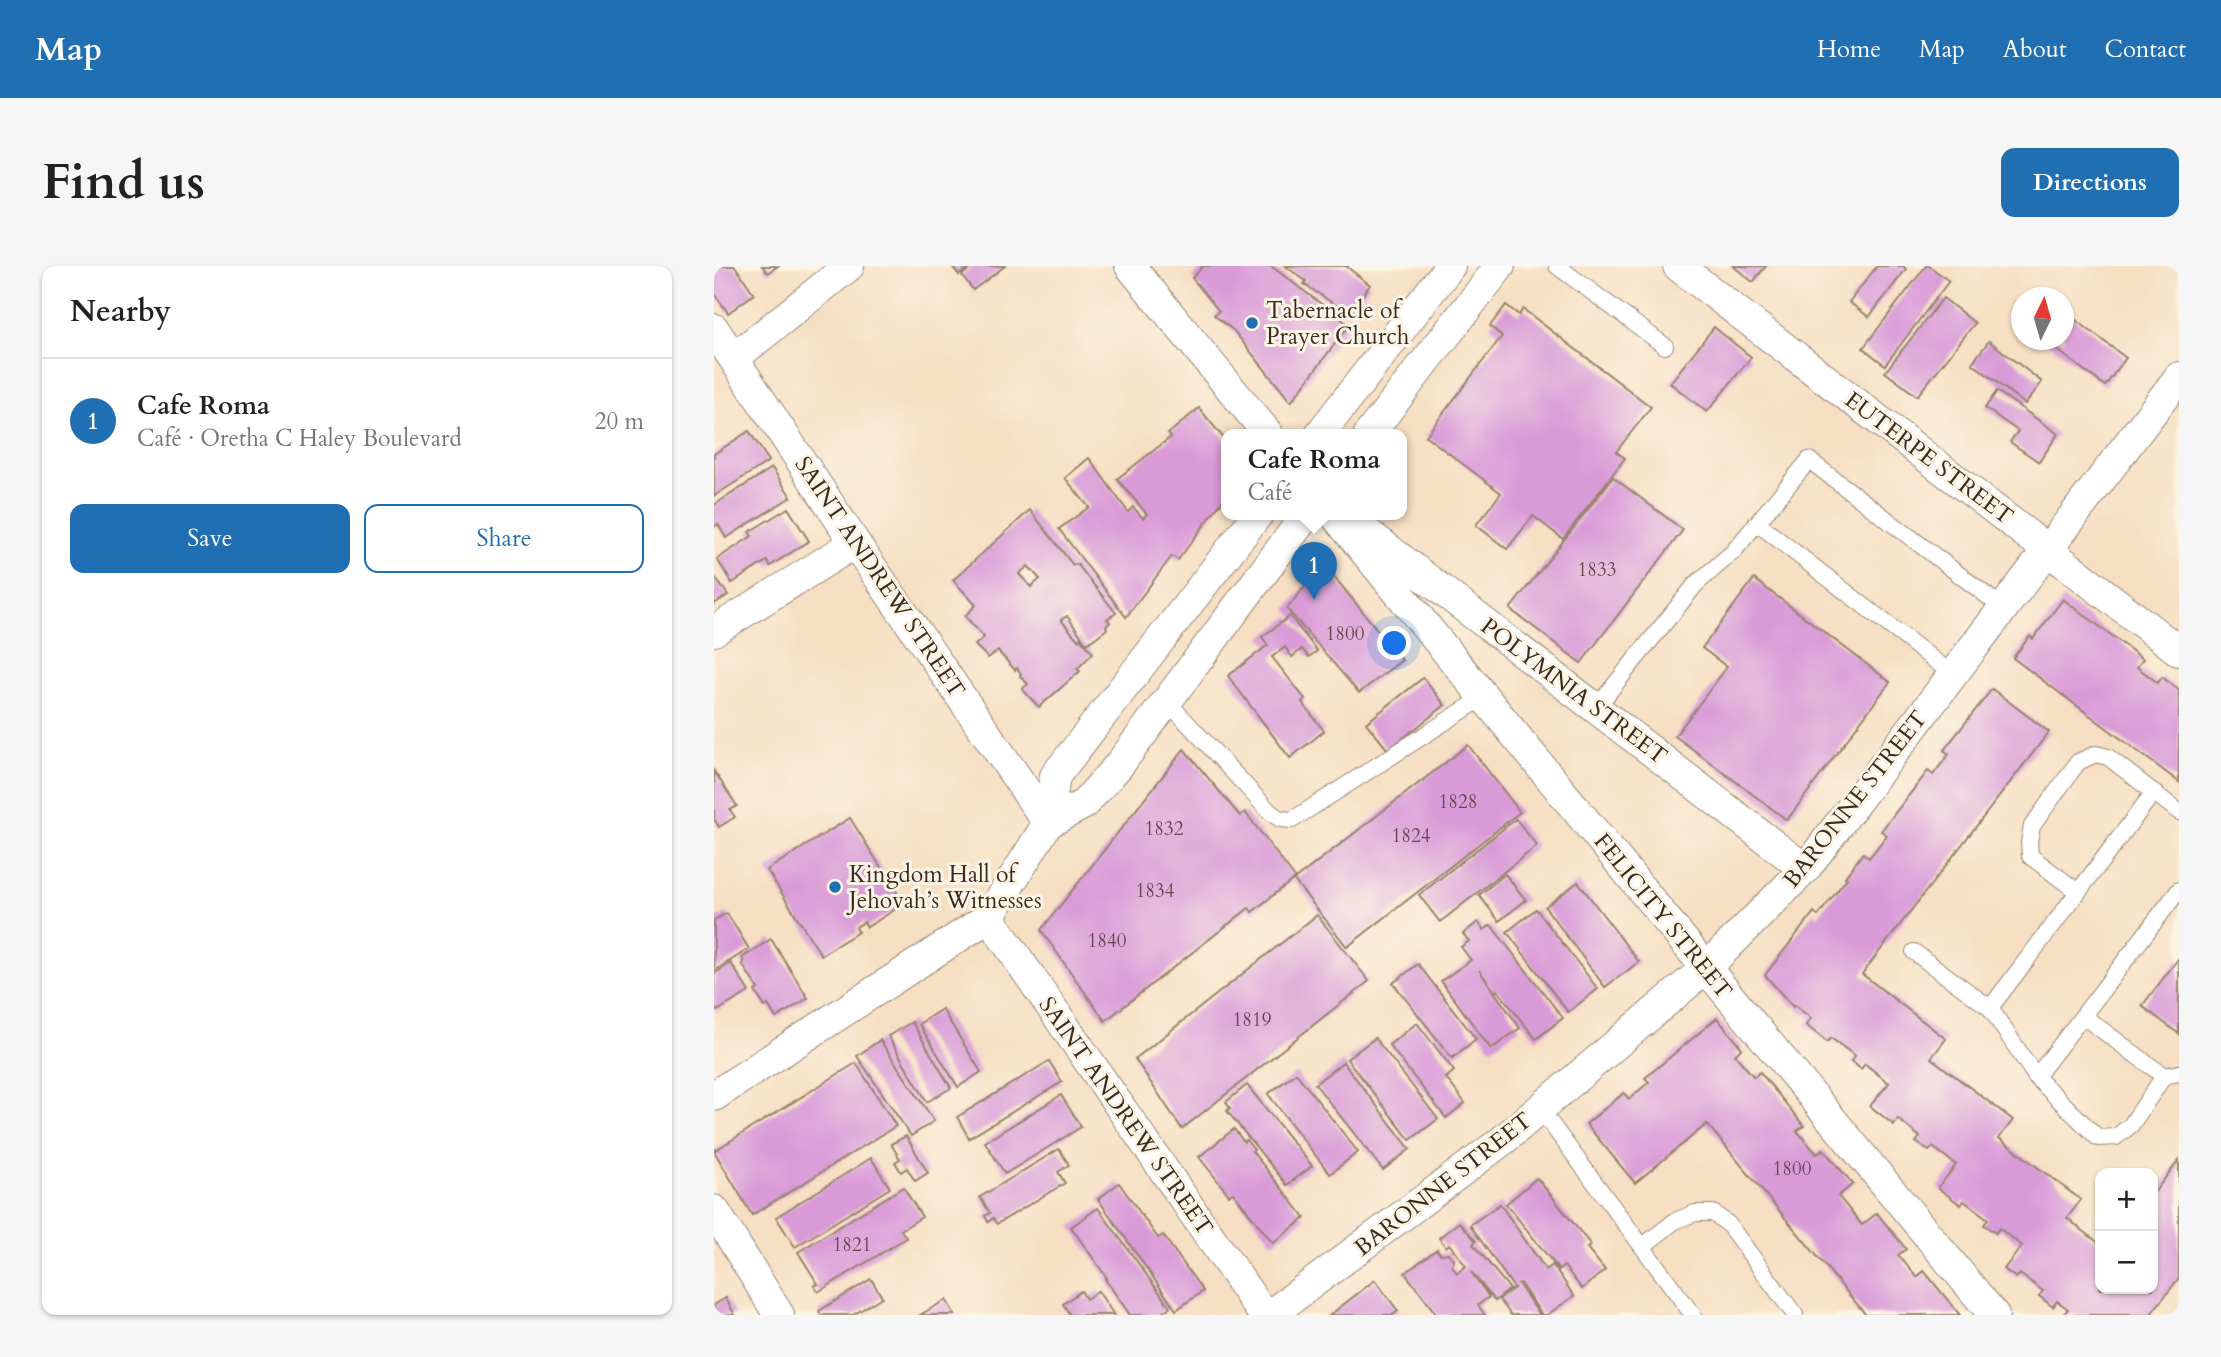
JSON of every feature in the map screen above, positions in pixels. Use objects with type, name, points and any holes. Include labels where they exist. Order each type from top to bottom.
[{"type":"street","points":[[734,358],[849,266]]},
{"type":"street","points":[[1130,266],[1264,429]]},
{"type":"street","points":[[1324,429],[1450,266]]},
{"type":"street","points":[[1373,429],[1500,266]]},
{"type":"street","name":"EUTERPE STREET","points":[[1678,266],[2179,651]]},
{"type":"street","name":"SAINT ANDREW STREET","points":[[714,329],[855,543],[1048,822]]},
{"type":"street","name":"BARONNE STREET","points":[[1270,1315],[1502,1141],[1706,968],[1805,869],[2179,377]]},
{"type":"street","points":[[714,1096],[989,916],[1048,822],[1055,776],[1253,520]]},
{"type":"street","points":[[1048,822],[1084,804],[1119,765],[1303,520]]},
{"type":"street","name":"FELICITY STREET","points":[[1339,520],[1994,1315]]},
{"type":"street","name":"POLYMNIA STREET","points":[[1351,520],[1805,869]]},
{"type":"street","points":[[714,631],[855,543]]},
{"type":"street","name":"SAINT ANDREW STREET","points":[[989,916],[1264,1315]]},
{"type":"street","points":[[714,1210],[779,1315]]},
{"type":"lane","points":[[1557,266],[1665,346]]},
{"type":"lane","points":[[1596,708],[1696,584],[1733,552],[1809,460],[2003,608]]},
{"type":"lane","points":[[1757,523],[1952,674]]},
{"type":"lane","points":[[1167,701],[1270,812],[1280,819],[1292,820],[1484,696]]},
{"type":"lane","points":[[2078,892],[2030,856],[2028,842],[2032,826],[2078,762],[2096,754],[2108,757],[2179,812]]},
{"type":"lane","points":[[1990,1009],[2154,792]]},
{"type":"lane","points":[[2036,1077],[2179,890]]},
{"type":"lane","points":[[1914,951],[1990,1009],[2036,1077],[2098,1138],[2116,1137],[2131,1125],[2171,1075],[2083,1016]]},
{"type":"lane","points":[[1540,1109],[1693,1315]]},
{"type":"lane","points":[[1643,1246],[1675,1221],[1695,1213],[1713,1213],[1728,1224],[1795,1315]]},
{"type":"building","points":[[714,266],[735,266],[754,294],[728,313],[714,293]]},
{"type":"building","points":[[762,266],[778,266],[768,273]]},
{"type":"building","points":[[952,266],[971,266],[959,275]]},
{"type":"building","points":[[973,266],[1005,266],[973,290],[962,275]]},
{"type":"building","points":[[1203,266],[1271,266],[1349,325],[1291,402],[1234,331],[1214,315],[1219,311],[1192,278]]},
{"type":"building","points":[[1285,266],[1349,266],[1347,267],[1370,285],[1349,314],[1304,284],[1306,281]]},
{"type":"building","points":[[1733,266],[1766,266],[1753,282]]},
{"type":"building","points":[[1877,266],[1903,266],[1906,269],[1869,317],[1849,302]]},
{"type":"building","points":[[1926,266],[1949,281],[1885,365],[1863,348]]},
{"type":"building","points":[[1943,298],[1975,323],[1917,396],[1885,372]]},
{"type":"building","points":[[1506,305],[1519,315],[1523,309],[1651,407],[1616,452],[1625,458],[1563,539],[1533,516],[1507,549],[1476,525],[1501,493],[1426,436],[1502,336],[1490,326]]},
{"type":"building","points":[[2074,319],[2126,358],[2105,386],[2057,350],[2074,350]]},
{"type":"building","points":[[1714,327],[1751,357],[1707,412],[1670,383]]},
{"type":"building","points":[[1989,341],[2042,382],[2025,404],[1972,363]]},
{"type":"building","points":[[1997,391],[2058,434],[2039,462],[2010,442],[2018,431],[1985,408]]},
{"type":"building","points":[[1199,408],[1221,435],[1221,503],[1178,560],[1172,556],[1126,617],[1059,529],[1089,507],[1065,478],[1089,458],[1128,512],[1133,507],[1143,518],[1147,514],[1117,479],[1171,437],[1168,434]]},
{"type":"building","points":[[749,431],[769,461],[714,496],[714,454]]},
{"type":"building","points":[[772,468],[791,497],[726,538],[718,524],[714,527],[714,505]]},
{"type":"building","points":[[1613,477],[1683,530],[1581,663],[1510,609]]},
{"type":"building","points":[[788,508],[809,541],[770,566],[767,561],[732,583],[717,559],[752,536],[749,532]]},
{"type":"building","points":[[1030,510],[1073,565],[1077,564],[1116,613],[1107,619],[1110,622],[1106,626],[1107,629],[1087,644],[1067,616],[1061,620],[1093,653],[1077,669],[1080,671],[1039,707],[1022,689],[1028,684],[1017,668],[1015,670],[998,651],[988,658],[975,645],[984,637],[965,616],[976,605],[953,580]],"holes":[[[1028,566],[1040,579],[1031,587],[1019,574]]]},
{"type":"building","points":[[1323,563],[1402,660],[1359,693],[1287,609]]},
{"type":"building","points":[[714,576],[728,595],[714,604]]},
{"type":"building","points":[[1754,579],[1890,682],[1787,820],[1675,736],[1727,667],[1702,648]]},
{"type":"building","points":[[2063,599],[2143,659],[2137,667],[2158,683],[2162,677],[2179,690],[2179,782],[2013,658],[2030,636],[2033,639]]},
{"type":"building","points":[[1290,616],[1317,651],[1309,657],[1302,649],[1292,657],[1285,647],[1272,657],[1305,699],[1302,702],[1324,731],[1290,758],[1228,676],[1268,645],[1262,637]]},
{"type":"building","points":[[1423,678],[1445,705],[1388,750],[1366,723]]},
{"type":"building","points":[[1992,689],[2049,732],[1862,974],[1946,1039],[1931,1058],[2013,1120],[1999,1138],[2081,1200],[2067,1218],[2095,1240],[2095,1294],[2158,1294],[2158,1187],[2179,1160],[2179,1278],[2150,1315],[2063,1315],[2068,1309],[2057,1301],[2053,1307],[2039,1296],[2043,1291],[2020,1274],[2016,1278],[2004,1269],[2022,1246],[1999,1228],[1996,1233],[1984,1225],[1988,1219],[1964,1201],[1961,1205],[1938,1188],[1956,1165],[1933,1147],[1929,1151],[1916,1142],[1920,1137],[1898,1119],[1894,1125],[1870,1106],[1889,1083],[1865,1064],[1861,1069],[1851,1061],[1855,1056],[1831,1038],[1827,1042],[1806,1025],[1811,1018],[1794,1005],[1793,1007],[1765,975],[1814,912],[1818,916],[1863,853],[1869,858],[1887,835],[1881,831],[1928,771],[1933,775],[1949,754],[1944,750]]},
{"type":"building","points":[[1468,745],[1520,812],[1347,947],[1294,880]]},
{"type":"building","points":[[1184,749],[1240,816],[1245,812],[1295,878],[1252,912],[1249,908],[1105,1021],[1041,930]]},
{"type":"building","points":[[714,771],[737,806],[730,810],[735,817],[719,827],[714,819]]},
{"type":"building","name":"Kingdom Hall of Jehovah’s Witnesses","points":[[850,818],[904,904],[867,927],[864,922],[856,927],[858,932],[821,955],[767,870]]},
{"type":"building","points":[[1516,819],[1537,846],[1440,922],[1419,895]]},
{"type":"building","points":[[1505,874],[1526,900],[1499,921],[1479,895]]},
{"type":"building","points":[[1578,882],[1639,962],[1605,987],[1545,907]]},
{"type":"building","points":[[1536,909],[1598,989],[1568,1012],[1507,932]]},
{"type":"building","points":[[727,913],[749,949],[714,971],[714,920]]},
{"type":"building","points":[[1317,915],[1369,981],[1182,1129],[1135,1059]]},
{"type":"building","points":[[1478,922],[1484,930],[1491,925],[1563,1018],[1536,1039],[1479,970],[1520,1028],[1491,1049],[1441,981],[1471,960],[1461,947],[1469,941],[1463,934]]},
{"type":"building","points":[[771,939],[808,998],[776,1018],[768,1005],[765,1007],[755,991],[758,989],[742,964],[742,958]]},
{"type":"building","points":[[2179,958],[2179,1034],[2142,1006]]},
{"type":"building","points":[[731,963],[749,992],[717,1011],[714,1007],[714,974]]},
{"type":"building","points":[[1418,964],[1476,1039],[1452,1058],[1393,983]]},
{"type":"building","points":[[942,1009],[981,1072],[958,1087],[919,1024]]},
{"type":"building","points":[[1717,1018],[1742,1048],[1735,1055],[1754,1077],[1760,1072],[1804,1126],[1797,1131],[1817,1154],[1823,1149],[1853,1184],[1838,1196],[1862,1225],[1877,1213],[1906,1249],[1898,1255],[1917,1277],[1924,1271],[1960,1315],[1866,1315],[1707,1124],[1635,1183],[1586,1124],[1624,1093],[1629,1099],[1649,1082],[1645,1078]]},
{"type":"building","points":[[912,1022],[951,1088],[927,1102],[888,1036]]},
{"type":"building","points":[[1417,1023],[1454,1071],[1446,1078],[1465,1103],[1446,1118],[1389,1045]]},
{"type":"building","points":[[1375,1038],[1438,1119],[1410,1140],[1347,1059]]},
{"type":"building","points":[[880,1040],[934,1121],[911,1136],[857,1056]]},
{"type":"building","points":[[1049,1061],[1062,1082],[969,1138],[957,1117]]},
{"type":"building","points":[[1343,1062],[1410,1149],[1383,1170],[1315,1084]]},
{"type":"building","points":[[856,1063],[896,1126],[752,1215],[714,1151]]},
{"type":"building","points":[[1296,1073],[1358,1152],[1330,1174],[1268,1094]]},
{"type":"building","points":[[1247,1085],[1312,1166],[1287,1185],[1227,1111],[1230,1108],[1226,1102]]},
{"type":"building","points":[[1061,1095],[1081,1127],[1005,1174],[985,1142]]},
{"type":"building","points":[[1234,1129],[1254,1150],[1252,1151],[1305,1218],[1273,1243],[1233,1193],[1229,1195],[1199,1157]]},
{"type":"building","points":[[906,1136],[928,1173],[915,1181],[907,1168],[901,1172],[895,1162],[900,1159],[891,1144]]},
{"type":"building","points":[[1059,1149],[1069,1165],[1058,1172],[1065,1183],[997,1224],[993,1218],[988,1222],[985,1216],[990,1213],[980,1197]]},
{"type":"building","points":[[871,1158],[890,1188],[795,1247],[776,1217]]},
{"type":"building","points":[[1537,1178],[1591,1245],[1587,1248],[1605,1270],[1582,1289],[1564,1266],[1559,1270],[1506,1204]]},
{"type":"building","points":[[1119,1183],[1158,1238],[1163,1235],[1203,1291],[1176,1310],[1098,1199]]},
{"type":"building","points":[[903,1187],[922,1217],[901,1230],[906,1238],[818,1292],[814,1286],[818,1284],[798,1252]]},
{"type":"building","points":[[1500,1204],[1546,1270],[1553,1265],[1574,1296],[1547,1315],[1542,1315],[1520,1283],[1518,1284],[1540,1315],[1511,1315],[1499,1299],[1514,1288],[1470,1225]]},
{"type":"building","points":[[1098,1208],[1170,1307],[1159,1315],[1130,1315],[1071,1227]]},
{"type":"building","points":[[1459,1222],[1476,1241],[1473,1244],[1510,1289],[1495,1301],[1471,1272],[1489,1297],[1478,1305],[1485,1315],[1437,1315],[1405,1273],[1437,1249],[1440,1254],[1448,1253],[1454,1260],[1452,1266],[1457,1273],[1466,1266],[1449,1244],[1446,1247],[1439,1238]]},
{"type":"building","points":[[871,1279],[882,1297],[853,1315],[821,1315],[819,1311]]},
{"type":"building","points":[[1375,1280],[1398,1311],[1393,1315],[1330,1315]]},
{"type":"building","points":[[1081,1291],[1086,1299],[1098,1291],[1114,1315],[1070,1315],[1063,1304]]},
{"type":"building","points":[[726,1298],[735,1315],[714,1315],[714,1305]]},
{"type":"building","points":[[946,1300],[955,1315],[920,1315]]},
{"type":"place","name":"Tabernacle of Prayer Church","points":[[1252,323]]},
{"type":"place","name":"Cafe Roma","points":[[1314,600]]},
{"type":"place","name":"Kingdom Hall of Jehovah’s Witnesses","points":[[835,887]]}]
